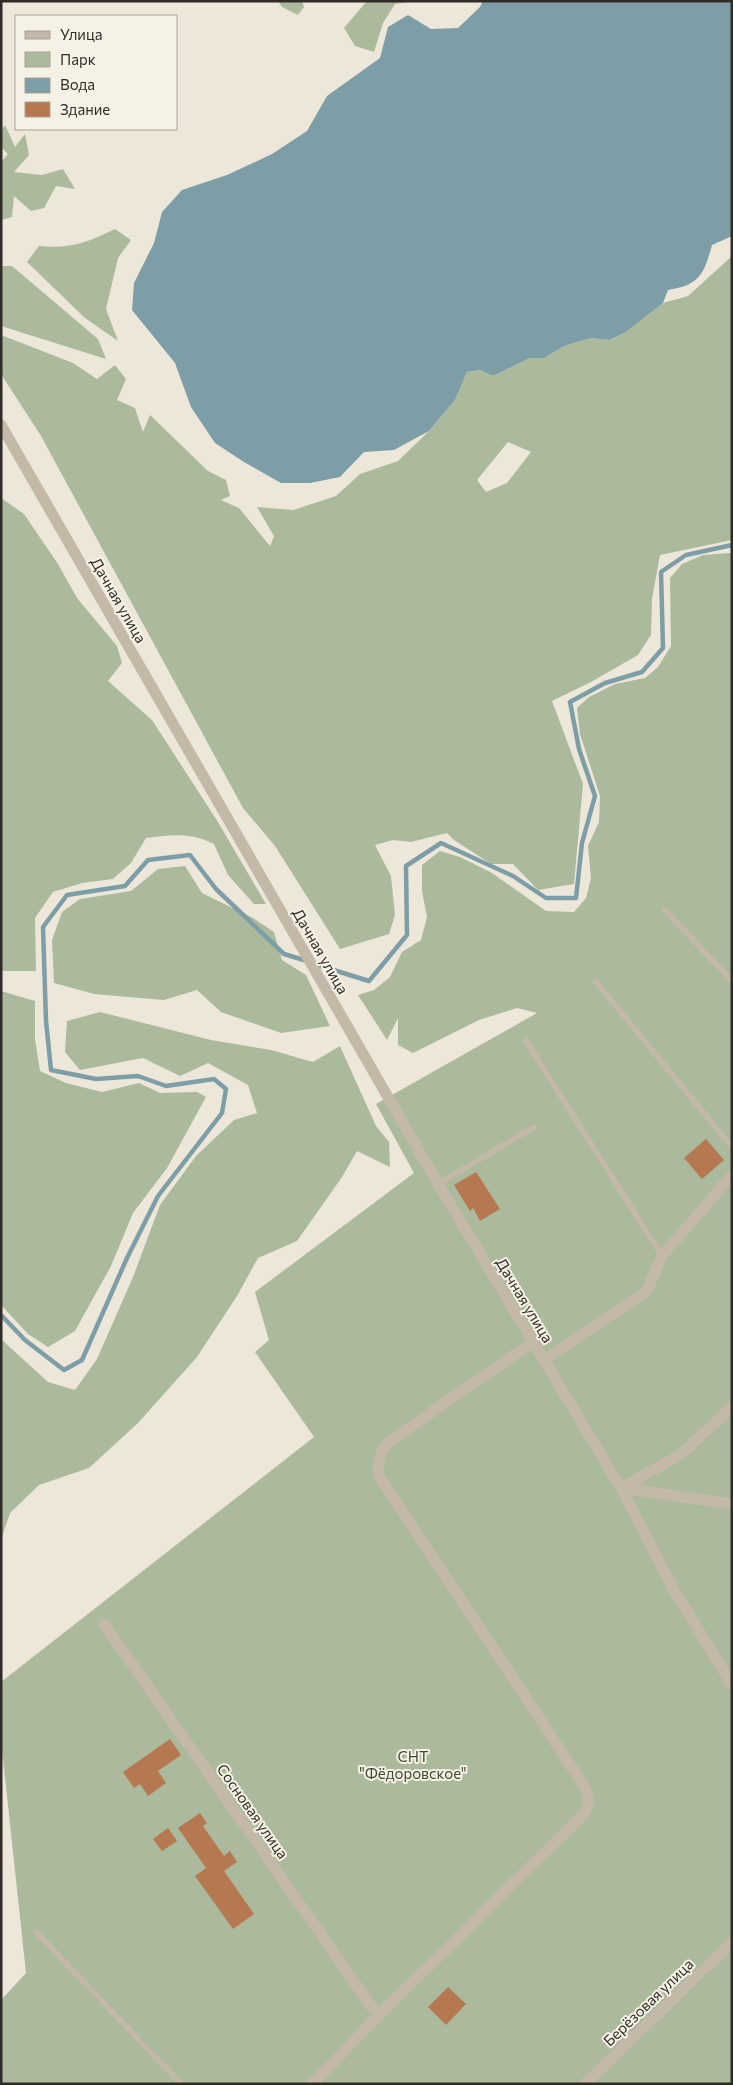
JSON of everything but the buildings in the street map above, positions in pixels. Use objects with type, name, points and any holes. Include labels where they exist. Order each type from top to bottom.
[{"type":"street","name":"Дачная улица","points":[[1,425],[438,1184],[621,1488],[673,1588],[732,1685]]},
{"type":"street","points":[[544,1360],[647,1291],[662,1256],[732,1175]]},
{"type":"street","points":[[312,2084],[378,2016],[583,1816],[590,1804],[586,1789],[379,1476],[380,1452],[390,1441],[533,1342]]},
{"type":"street","points":[[621,1488],[683,1453],[732,1406]]},
{"type":"street","points":[[621,1488],[732,1504]]},
{"type":"street","name":"Сосновая улица","points":[[104,1624],[378,2016]]},
{"type":"street","name":"Берёзовая улица","points":[[585,2084],[732,1942]]},
{"type":"lane","points":[[665,910],[732,981]]},
{"type":"lane","points":[[596,982],[732,1147]]},
{"type":"lane","points":[[526,1041],[662,1256]]},
{"type":"lane","points":[[438,1184],[534,1127]]},
{"type":"lane","points":[[36,1932],[180,2084]]},
{"type":"green space","points":[[278,1],[302,1],[304,7],[298,15],[282,7]]},
{"type":"green space","points":[[367,1],[414,1],[395,4],[383,23],[374,52],[355,46],[344,28]]},
{"type":"green space","points":[[5,125],[15,147],[25,134],[29,155],[14,172],[42,175],[63,169],[75,189],[56,186],[44,208],[31,211],[14,196],[12,217],[1,220],[1,162],[8,154],[1,147],[1,131]]},
{"type":"green space","points":[[115,229],[131,240],[118,258],[106,309],[118,341],[85,318],[27,262],[39,246],[60,247],[78,244]]},
{"type":"green space","points":[[732,256],[732,540],[660,555],[652,599],[651,635],[638,655],[591,682],[552,701],[583,784],[574,884],[538,890],[513,864],[491,864],[454,840],[447,833],[411,842],[393,840],[375,845],[391,876],[395,915],[389,934],[340,949],[275,846],[243,808],[41,436],[1,374],[1,335],[73,363],[97,379],[115,365],[126,379],[117,400],[135,408],[143,432],[150,415],[208,471],[226,480],[230,496],[221,500],[239,508],[270,546],[274,536],[257,507],[293,510],[336,496],[360,474],[398,461],[429,431],[455,400],[467,372],[480,370],[493,376],[530,358],[544,358],[564,346],[591,338],[611,340],[626,332],[663,303],[688,296]],"holes":[[[508,442],[531,452],[507,483],[486,492],[477,480]]]},
{"type":"green space","points":[[1,266],[12,266],[98,339],[106,359],[1,326]]},
{"type":"green space","points":[[1,498],[24,514],[58,564],[77,598],[117,646],[122,663],[108,681],[152,720],[218,822],[266,904],[254,904],[228,875],[214,844],[189,836],[173,835],[146,838],[131,863],[113,879],[82,883],[53,892],[35,918],[36,971],[1,971]]},
{"type":"green space","name":"СНТ \"Фёдоровское\"","points":[[730,553],[732,555],[732,2084],[1,2084],[1,2000],[26,1973],[1,1740],[1,1682],[314,1437],[255,1352],[269,1340],[255,1292],[414,1173],[376,1104],[537,1013],[517,1008],[479,1020],[413,1053],[398,1045],[398,1018],[387,1040],[358,995],[374,990],[390,977],[402,952],[421,940],[427,917],[422,891],[422,865],[440,851],[460,857],[492,873],[546,911],[574,912],[586,898],[591,878],[588,846],[599,822],[600,796],[580,734],[577,708],[589,697],[615,684],[645,678],[658,667],[671,646],[670,578],[682,564],[703,555]]},
{"type":"green space","points":[[185,866],[202,893],[253,918],[274,932],[282,960],[306,975],[330,1026],[281,1033],[221,1012],[197,990],[164,1000],[94,994],[54,983],[52,940],[62,912],[80,899],[131,891],[158,869]]},
{"type":"green space","points":[[1,991],[35,1001],[35,1039],[40,1071],[66,1083],[102,1092],[139,1083],[160,1093],[197,1092],[206,1097],[167,1168],[133,1213],[111,1266],[75,1331],[48,1347],[28,1334],[1,1305]]},
{"type":"green space","points":[[100,1012],[211,1040],[271,1050],[313,1062],[340,1046],[376,1126],[389,1142],[390,1167],[357,1151],[342,1177],[297,1241],[258,1258],[237,1296],[197,1357],[138,1423],[89,1468],[39,1485],[10,1513],[1,1540],[1,1339],[48,1382],[75,1390],[97,1359],[133,1277],[160,1205],[196,1156],[234,1120],[257,1113],[248,1085],[208,1063],[180,1076],[143,1058],[80,1070],[65,1052],[67,1021]]},
{"type":"water","points":[[483,1],[732,1],[732,236],[712,245],[703,271],[694,281],[679,288],[668,290],[663,303],[626,332],[610,340],[591,338],[564,346],[544,358],[530,358],[493,376],[480,370],[467,372],[455,400],[429,431],[394,450],[364,452],[340,477],[310,483],[281,483],[215,443],[191,407],[175,363],[132,310],[134,283],[154,243],[162,212],[182,190],[227,175],[272,154],[307,131],[327,96],[380,58],[388,27],[408,15],[431,29],[458,28],[480,7]]},
{"type":"waterway","points":[[314,964],[369,981],[407,935],[406,866],[441,843],[513,876],[546,898],[576,898],[582,843],[595,796],[579,749],[570,702],[605,683],[642,672],[663,648],[661,572],[686,555],[732,545]]},
{"type":"waterway","points":[[1,1315],[25,1340],[64,1370],[82,1360],[127,1258],[158,1196],[222,1113],[226,1089],[214,1079],[166,1086],[138,1076],[96,1079],[51,1070],[46,1021],[43,927],[67,895],[125,886],[148,860],[190,855],[216,889],[284,954],[307,961]]}]
